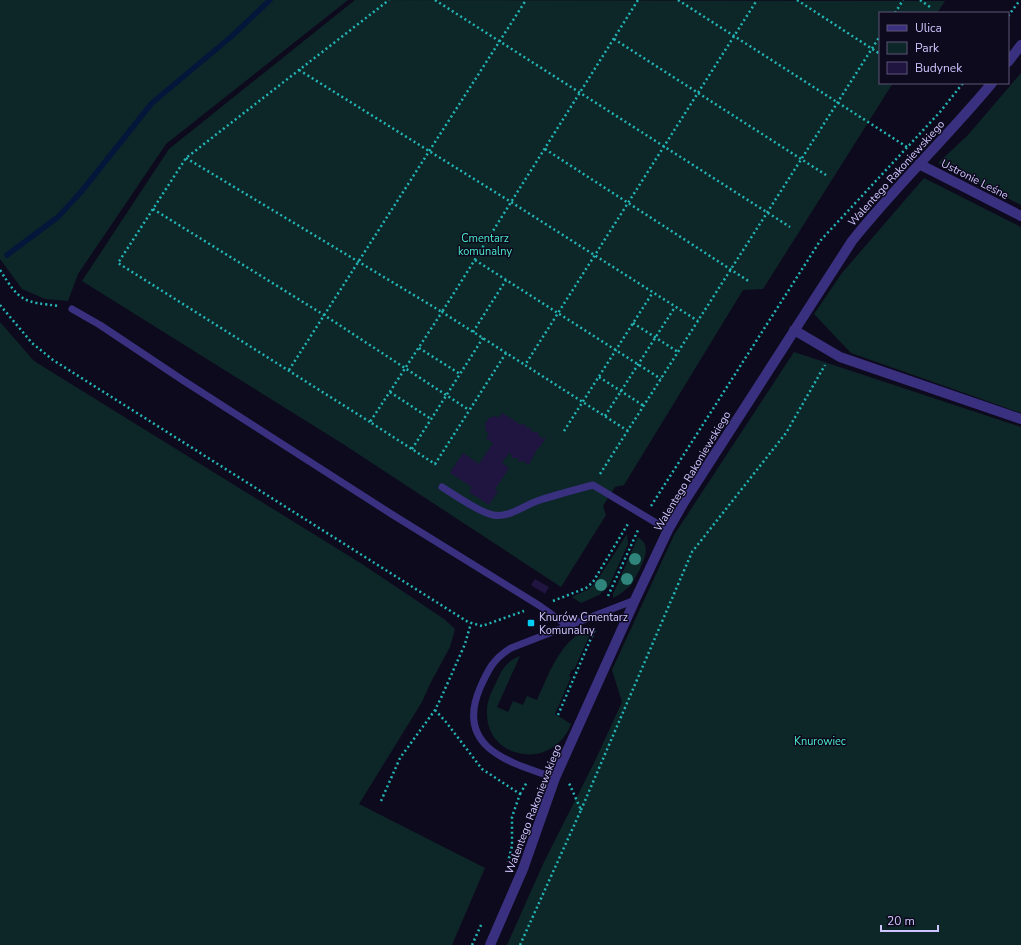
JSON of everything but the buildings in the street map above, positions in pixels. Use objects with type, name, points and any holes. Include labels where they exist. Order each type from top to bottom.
[{"type":"street","points":[[1009,61],[1021,45]]},
{"type":"street","name":"Walentego Rakoniewskiego","points":[[490,945],[523,869],[555,778],[668,530],[692,490],[852,241],[885,201],[974,105],[991,84]]},
{"type":"street","name":"Ustronie Leśne","points":[[919,164],[1021,216]]},
{"type":"street","points":[[794,330],[840,357],[1021,419]]},
{"type":"lane","points":[[72,309],[100,325],[392,515],[540,606],[568,626]]},
{"type":"lane","points":[[442,487],[482,511],[491,515],[499,516],[506,515],[534,502],[593,484],[668,530]]},
{"type":"lane","points":[[555,778],[502,758],[490,750],[480,736],[475,722],[475,704],[479,690],[498,656],[510,648],[635,600]]},
{"type":"path","points":[[388,0],[186,158],[118,263],[435,464],[506,353]]},
{"type":"path","points":[[435,0],[790,227]]},
{"type":"path","points":[[288,370],[526,0]]},
{"type":"path","points":[[370,422],[442,312],[638,0]]},
{"type":"path","points":[[678,0],[907,147]]},
{"type":"path","points":[[525,365],[757,0]]},
{"type":"path","points":[[797,0],[879,53]]},
{"type":"path","points":[[896,12],[903,0]]},
{"type":"path","points":[[920,0],[930,7]]},
{"type":"path","points":[[1009,15],[1020,0]]},
{"type":"path","points":[[593,484],[879,38]]},
{"type":"path","points":[[614,39],[826,175]]},
{"type":"path","points":[[299,70],[698,321]]},
{"type":"path","points":[[558,715],[601,613],[645,516],[820,242],[940,112],[962,84]]},
{"type":"path","points":[[544,149],[750,282]]},
{"type":"path","points":[[186,158],[442,312],[628,431]]},
{"type":"path","points":[[153,209],[324,315],[469,410]]},
{"type":"path","points":[[475,260],[661,379]]},
{"type":"path","points":[[0,270],[20,297],[34,303],[72,309]]},
{"type":"path","points":[[473,332],[506,280]]},
{"type":"path","points":[[564,431],[653,292]]},
{"type":"path","points":[[0,305],[32,342],[53,360],[471,623],[482,626],[586,588],[593,582],[636,511]]},
{"type":"path","points":[[605,416],[675,307]]},
{"type":"path","points":[[633,323],[678,352]]},
{"type":"path","points":[[412,449],[483,338]]},
{"type":"path","points":[[419,348],[460,374]]},
{"type":"path","points":[[520,945],[581,810],[692,552],[786,433],[832,352]]},
{"type":"path","points":[[599,377],[644,406]]},
{"type":"path","points":[[390,392],[431,419]]},
{"type":"path","points":[[381,801],[400,758],[435,710],[465,644],[471,623]]},
{"type":"path","points":[[435,710],[482,769],[520,794],[512,817],[512,846],[508,864]]},
{"type":"path","points":[[561,765],[581,810]]},
{"type":"path","points":[[472,945],[485,916]]},
{"type":"green space","points":[[0,0],[348,0],[166,144],[78,274],[68,301],[45,299],[22,289],[0,259]]},
{"type":"green space","name":"Cmentarz komunalny","points":[[355,0],[945,1],[938,12],[879,12],[879,84],[892,84],[763,289],[743,290],[624,485],[615,487],[603,506],[606,515],[561,587],[343,444],[82,281],[169,149]]},
{"type":"green space","points":[[1021,73],[1021,205],[938,163],[968,135]]},
{"type":"green space","points":[[924,178],[1021,227],[1021,413],[851,353],[814,314],[842,273]]},
{"type":"green space","points":[[0,322],[34,361],[362,564],[444,619],[455,629],[450,647],[422,702],[359,804],[485,868],[452,945],[0,945]]},
{"type":"green space","name":"Knurowiec","points":[[794,352],[1021,427],[1021,945],[507,945],[544,862],[594,763],[622,702],[612,670],[674,535]]},
{"type":"green space","points":[[627,534],[628,544],[609,586],[599,595],[581,603],[572,597],[589,589],[596,582]]},
{"type":"green space","points":[[638,537],[645,544],[646,549],[643,562],[631,585],[613,598],[613,594]]},
{"type":"green space","points":[[592,627],[574,670],[572,669],[569,676],[571,677],[555,714],[571,724],[562,739],[550,749],[536,754],[522,754],[508,749],[497,740],[489,728],[487,711],[491,694],[504,667],[520,656],[497,707],[508,712],[513,701],[523,705],[527,696],[537,700],[557,658],[564,648],[581,632]]},
{"type":"waterway","points":[[7,255],[58,217],[81,192],[152,103],[232,36],[270,0]]},
{"type":"place","name":"Knurów Cmentarz Komunalny","points":[[531,623]]}]
